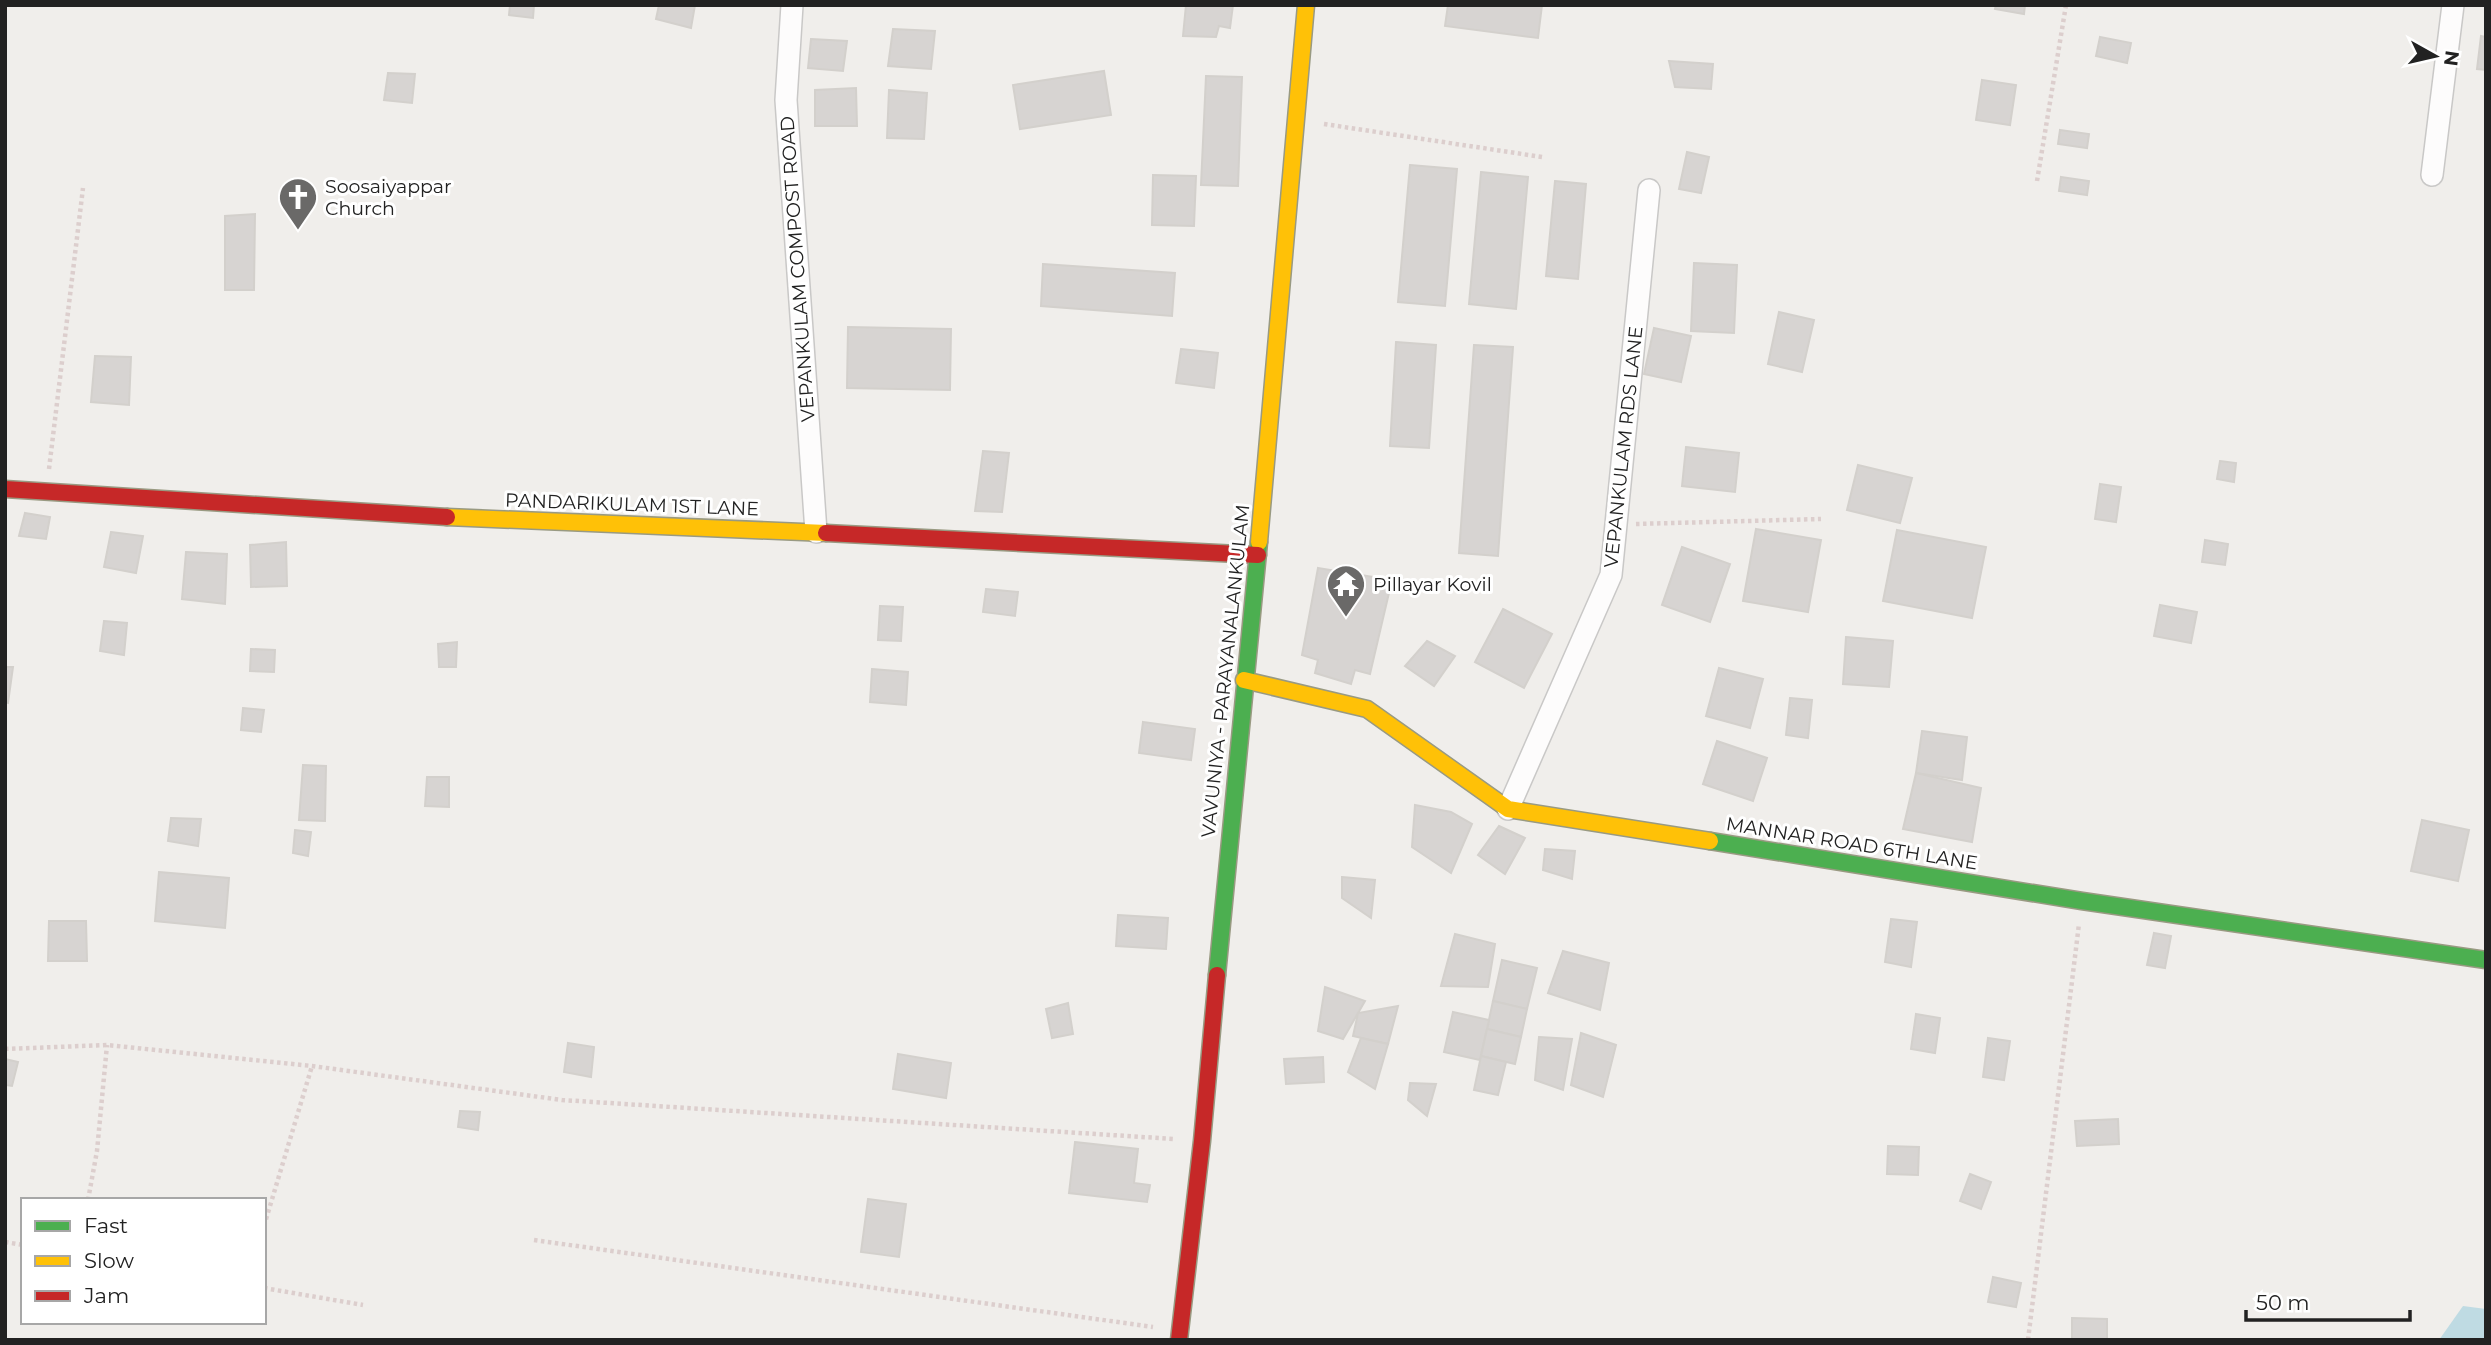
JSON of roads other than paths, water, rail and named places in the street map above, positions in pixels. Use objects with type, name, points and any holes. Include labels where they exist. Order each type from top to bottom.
[{"type":"main road","name":"VAVUNIYA - PARAYANALANKULAM","points":[[1179,1335],[1202,1141],[1258,555],[1306,5]]},
{"type":"main road","name":"PANDARIKULAM 1ST LANE","points":[[5,489],[414,516],[816,532],[1258,555]]},
{"type":"main road","name":"MANNAR ROAD 6TH LANE","points":[[1244,680],[1367,709],[1508,809],[2082,901],[2486,960]]},
{"type":"street","name":"VEPANKULAM COMPOST ROAD","points":[[792,5],[786,100],[816,532]]},
{"type":"street","points":[[2432,175],[2453,5]]},
{"type":"street","name":"VEPANKULAM RDS LANE","points":[[1508,809],[1611,575],[1649,190]]},
{"type":"water","points":[[2463,1306],[2486,1309],[2486,1340],[2439,1340]]},
{"type":"place","name":"Soosaiyappar Church","points":[[298,231]]},
{"type":"place","name":"Pillayar Kovil","points":[[1346,618]]}]
